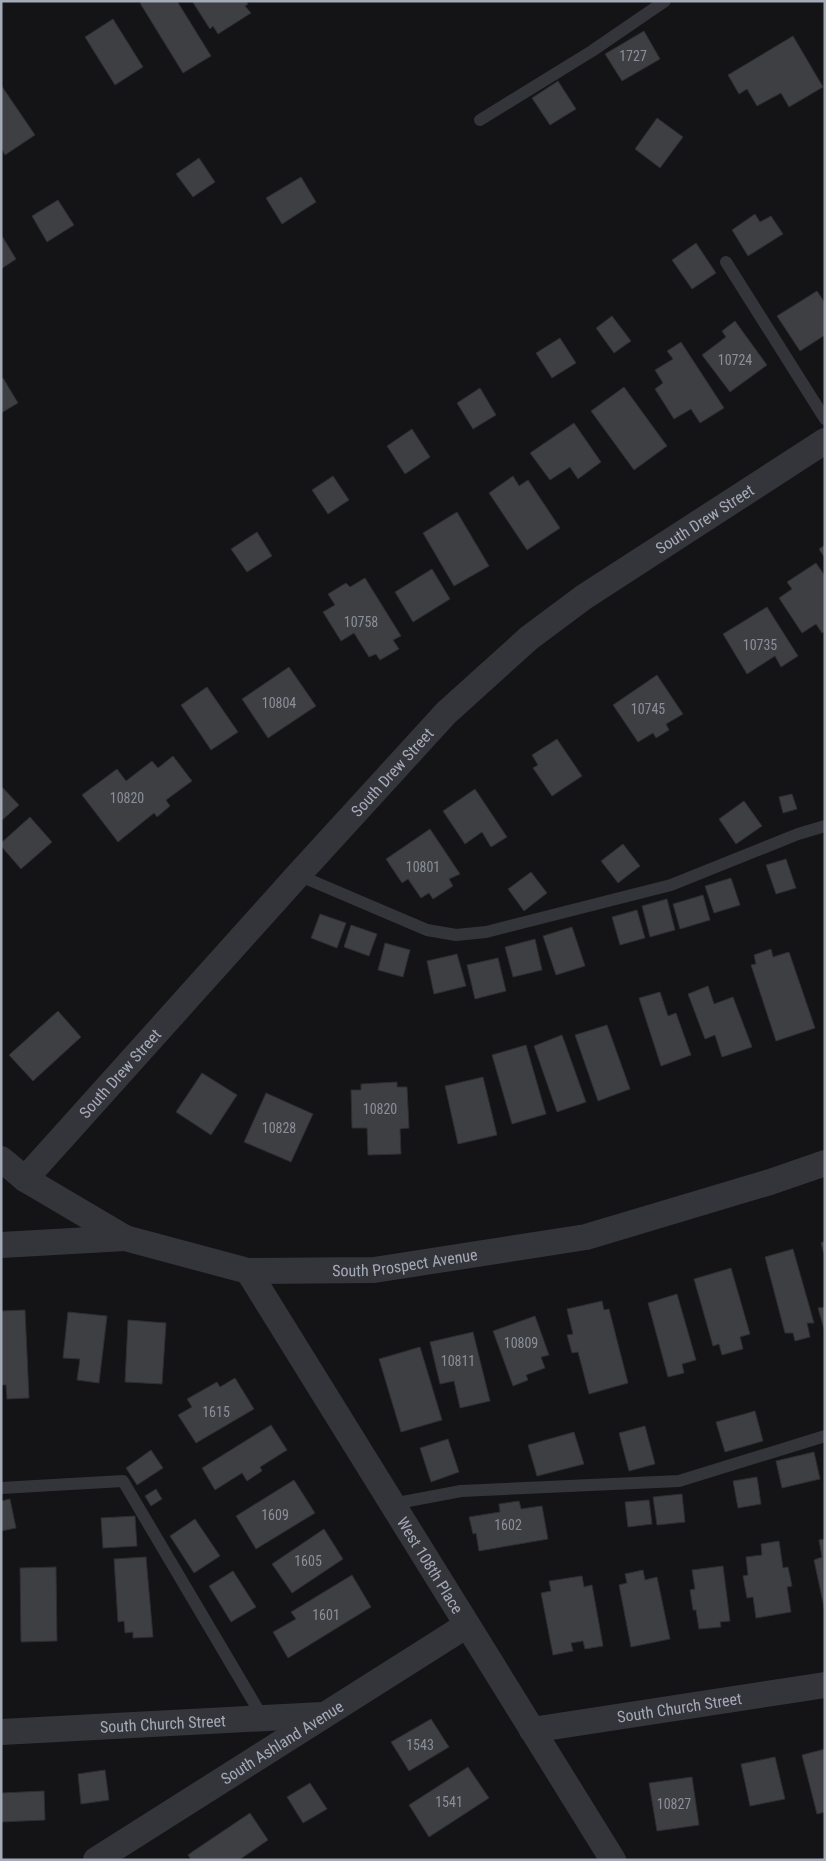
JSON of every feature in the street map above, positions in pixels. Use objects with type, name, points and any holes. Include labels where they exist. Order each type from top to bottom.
[{"type":"street","name":"South Drew Street","points":[[25,1179],[446,712],[529,638],[584,597],[825,441]]},
{"type":"street","name":"South Prospect Avenue","points":[[1,1159],[25,1179],[125,1238],[248,1271],[374,1270],[586,1237],[770,1182],[825,1163]]},
{"type":"street","points":[[1,1245],[125,1238]]},
{"type":"street","name":"West 108th Place","points":[[248,1271],[613,1860]]},
{"type":"street","name":"South Ashland Avenue","points":[[104,1858],[468,1625]]},
{"type":"street","name":"South Church Street","points":[[532,1730],[825,1685]]},
{"type":"street","name":"South Church Street","points":[[1,1732],[325,1715]]},
{"type":"lane","points":[[480,120],[592,50],[665,1]]},
{"type":"lane","points":[[726,262],[825,419]]},
{"type":"lane","points":[[298,875],[426,930],[456,935],[486,932],[671,885],[798,834],[825,826]]},
{"type":"lane","points":[[392,1504],[461,1491],[679,1481],[825,1436]]},
{"type":"lane","points":[[1,1488],[123,1481],[263,1718]]},
{"type":"building","points":[[143,1],[177,1],[211,56],[183,73],[140,3]]},
{"type":"building","points":[[192,1],[246,1],[248,4],[245,6],[251,13],[218,34],[213,26],[210,29]]},
{"type":"building","points":[[113,19],[143,67],[115,85],[85,37]]},
{"type":"building","points":[[644,31],[660,59],[622,81],[605,54]]},
{"type":"building","points":[[793,36],[823,87],[789,107],[781,93],[757,106],[747,89],[739,94],[728,75]]},
{"type":"building","points":[[558,81],[576,109],[550,125],[532,98]]},
{"type":"building","points":[[1,85],[35,135],[5,155],[1,148]]},
{"type":"building","points":[[657,118],[683,137],[660,168],[635,149]]},
{"type":"building","points":[[199,158],[215,182],[193,197],[176,174]]},
{"type":"building","points":[[301,177],[316,202],[282,224],[266,198]]},
{"type":"building","points":[[58,200],[74,225],[47,242],[32,216]]},
{"type":"building","points":[[755,214],[760,222],[771,216],[783,234],[748,256],[732,230]]},
{"type":"building","points":[[1,237],[16,259],[1,269]]},
{"type":"building","points":[[696,243],[716,273],[692,289],[672,260]]},
{"type":"building","points":[[817,291],[825,303],[825,335],[800,351],[777,316]]},
{"type":"building","points":[[612,316],[631,341],[614,353],[596,328]]},
{"type":"building","points":[[735,321],[767,365],[730,392],[702,355],[726,337],[722,331]]},
{"type":"building","points":[[560,338],[576,363],[552,378],[536,353]]},
{"type":"building","points":[[681,342],[724,408],[700,423],[691,409],[674,419],[655,389],[663,383],[655,370],[673,359],[667,351]]},
{"type":"building","points":[[3,378],[18,403],[1,413],[1,379]]},
{"type":"building","points":[[624,387],[667,446],[634,470],[591,411]]},
{"type":"building","points":[[480,388],[496,415],[473,429],[457,403]]},
{"type":"building","points":[[574,423],[601,462],[578,479],[570,467],[550,480],[530,453]]},
{"type":"building","points":[[412,429],[430,457],[405,474],[387,446]]},
{"type":"building","points":[[333,476],[349,500],[328,514],[312,490]]},
{"type":"building","points":[[513,476],[519,486],[528,480],[560,528],[527,550],[489,493]]},
{"type":"building","points":[[457,512],[489,566],[454,586],[423,533]]},
{"type":"building","points":[[257,532],[272,556],[247,572],[231,549]]},
{"type":"building","points":[[825,545],[825,558],[819,549]]},
{"type":"building","points":[[816,563],[825,576],[825,631],[822,633],[816,624],[802,633],[779,598],[792,589],[787,582]]},
{"type":"building","points":[[432,569],[450,599],[413,622],[395,592]]},
{"type":"building","points":[[365,578],[401,636],[393,640],[399,649],[380,660],[376,654],[369,657],[354,633],[341,641],[323,612],[335,605],[328,594],[346,583],[350,587]]},
{"type":"building","points":[[767,607],[798,656],[781,667],[775,656],[747,674],[723,634]]},
{"type":"building","points":[[289,667],[316,706],[268,738],[242,699]]},
{"type":"building","points":[[657,675],[683,714],[666,724],[669,730],[656,738],[653,733],[638,742],[613,705]]},
{"type":"building","points":[[207,687],[238,732],[211,750],[181,705]]},
{"type":"building","points":[[557,739],[582,776],[552,796],[533,768],[538,765],[532,755]]},
{"type":"building","points":[[173,756],[192,781],[166,800],[170,806],[157,817],[154,813],[118,842],[82,795],[117,769],[126,781],[152,761],[158,768]]},
{"type":"building","points":[[1,786],[19,805],[1,821]]},
{"type":"building","points":[[475,789],[507,837],[491,847],[482,832],[465,844],[443,811]]},
{"type":"building","points":[[792,794],[797,809],[783,813],[779,797]]},
{"type":"building","points":[[744,801],[762,826],[736,844],[719,819]]},
{"type":"building","points":[[30,817],[52,842],[21,869],[1,846],[1,843]]},
{"type":"building","points":[[430,829],[460,874],[449,879],[453,886],[433,899],[429,893],[421,898],[408,879],[402,883],[386,859]]},
{"type":"building","points":[[623,844],[640,866],[618,883],[601,861]]},
{"type":"building","points":[[786,859],[796,888],[776,894],[766,865]]},
{"type":"building","points":[[531,872],[547,893],[524,911],[508,889]]},
{"type":"building","points":[[731,878],[740,905],[714,913],[705,886]]},
{"type":"building","points":[[703,895],[710,920],[680,929],[673,904]]},
{"type":"building","points":[[667,899],[675,930],[650,937],[642,906]]},
{"type":"building","points":[[637,910],[645,938],[620,945],[612,917]]},
{"type":"building","points":[[320,914],[346,923],[337,948],[311,938]]},
{"type":"building","points":[[351,925],[377,934],[369,956],[344,947]]},
{"type":"building","points":[[572,927],[585,966],[556,975],[543,936]]},
{"type":"building","points":[[535,939],[542,970],[513,977],[505,947]]},
{"type":"building","points":[[385,943],[410,950],[403,977],[378,970]]},
{"type":"building","points":[[771,949],[773,957],[789,952],[815,1028],[776,1041],[751,965],[756,964],[754,955]]},
{"type":"building","points":[[457,954],[466,986],[434,994],[427,961]]},
{"type":"building","points":[[498,958],[506,991],[475,999],[467,965]]},
{"type":"building","points":[[708,986],[714,1004],[733,997],[752,1047],[722,1057],[715,1035],[705,1039],[688,994]]},
{"type":"building","points":[[660,992],[668,1016],[676,1013],[691,1055],[661,1066],[639,998]]},
{"type":"building","points":[[58,1011],[81,1037],[33,1081],[9,1055]]},
{"type":"building","points":[[607,1025],[630,1089],[598,1101],[575,1035]]},
{"type":"building","points":[[562,1035],[586,1102],[557,1112],[534,1046]]},
{"type":"building","points":[[526,1045],[546,1114],[512,1124],[492,1055]]},
{"type":"building","points":[[202,1073],[237,1095],[211,1135],[176,1112]]},
{"type":"building","points":[[483,1077],[497,1135],[458,1144],[445,1086]]},
{"type":"building","points":[[397,1082],[397,1087],[407,1087],[409,1128],[400,1129],[401,1154],[368,1155],[367,1128],[352,1128],[351,1090],[361,1090],[361,1084]]},
{"type":"building","points":[[266,1093],[313,1114],[291,1162],[244,1142]]},
{"type":"building","points":[[825,1241],[825,1257],[821,1243]]},
{"type":"building","points":[[793,1249],[814,1323],[807,1323],[810,1337],[795,1341],[793,1333],[785,1333],[765,1257]]},
{"type":"building","points":[[731,1268],[750,1334],[740,1337],[743,1349],[722,1355],[719,1344],[713,1346],[694,1279]]},
{"type":"building","points":[[677,1294],[696,1360],[682,1364],[684,1373],[668,1377],[648,1303]]},
{"type":"building","points":[[602,1301],[604,1310],[609,1309],[628,1383],[589,1394],[578,1352],[572,1353],[567,1335],[573,1334],[567,1309]]},
{"type":"building","points":[[825,1307],[825,1332],[818,1308]]},
{"type":"building","points":[[25,1310],[29,1398],[7,1399],[6,1385],[1,1385],[1,1311]]},
{"type":"building","points":[[68,1312],[107,1316],[99,1383],[77,1380],[80,1359],[63,1358]]},
{"type":"building","points":[[535,1316],[549,1355],[541,1357],[545,1368],[526,1375],[528,1380],[513,1386],[493,1331]]},
{"type":"building","points":[[128,1320],[166,1323],[162,1384],[125,1382]]},
{"type":"building","points":[[473,1332],[490,1401],[460,1408],[454,1381],[440,1384],[430,1342]]},
{"type":"building","points":[[420,1347],[442,1420],[401,1432],[379,1359]]},
{"type":"building","points":[[235,1378],[254,1409],[196,1443],[178,1415],[192,1407],[187,1399],[217,1382],[220,1387]]},
{"type":"building","points":[[755,1411],[763,1441],[725,1452],[716,1422]]},
{"type":"building","points":[[271,1425],[287,1450],[260,1467],[262,1471],[247,1481],[242,1473],[215,1490],[202,1468]]},
{"type":"building","points":[[645,1426],[655,1464],[629,1471],[619,1433]]},
{"type":"building","points":[[574,1432],[584,1464],[537,1476],[528,1445]]},
{"type":"building","points":[[448,1439],[459,1472],[431,1482],[420,1448]]},
{"type":"building","points":[[151,1450],[163,1468],[137,1485],[126,1468]]},
{"type":"building","points":[[814,1452],[820,1479],[782,1488],[776,1461]]},
{"type":"building","points":[[757,1477],[761,1504],[738,1508],[733,1481]]},
{"type":"building","points":[[294,1480],[315,1513],[256,1549],[236,1516]]},
{"type":"building","points":[[156,1489],[162,1499],[151,1506],[145,1496]]},
{"type":"building","points":[[682,1494],[685,1522],[657,1525],[653,1497]]},
{"type":"building","points":[[10,1499],[16,1528],[1,1531],[1,1501]]},
{"type":"building","points":[[649,1500],[652,1524],[628,1527],[625,1502]]},
{"type":"building","points":[[519,1501],[521,1509],[542,1506],[548,1539],[479,1551],[476,1533],[473,1534],[469,1517],[500,1512],[499,1504]]},
{"type":"building","points":[[135,1516],[137,1546],[103,1548],[101,1518]]},
{"type":"building","points":[[195,1519],[220,1556],[194,1573],[170,1536]]},
{"type":"building","points":[[324,1529],[343,1559],[292,1593],[272,1564]]},
{"type":"building","points":[[825,1539],[825,1612],[814,1560],[822,1557],[819,1540]]},
{"type":"building","points":[[779,1541],[783,1568],[788,1567],[792,1586],[787,1587],[791,1612],[756,1618],[753,1597],[747,1598],[743,1576],[748,1575],[746,1557],[762,1555],[761,1544]]},
{"type":"building","points":[[146,1557],[153,1637],[133,1638],[133,1632],[125,1633],[124,1621],[118,1622],[114,1559]]},
{"type":"building","points":[[723,1566],[730,1621],[720,1622],[721,1627],[699,1629],[696,1610],[693,1610],[690,1590],[695,1589],[692,1570]]},
{"type":"building","points":[[56,1567],[57,1641],[21,1642],[20,1568]]},
{"type":"building","points":[[643,1570],[645,1580],[657,1577],[670,1639],[631,1647],[619,1585],[627,1583],[625,1574]]},
{"type":"building","points":[[233,1571],[256,1607],[231,1622],[209,1586]]},
{"type":"building","points":[[352,1575],[371,1607],[288,1658],[273,1632],[296,1619],[291,1612]]},
{"type":"building","points":[[582,1576],[584,1587],[592,1585],[603,1646],[585,1649],[583,1641],[571,1643],[573,1651],[553,1655],[541,1593],[551,1591],[549,1581]]},
{"type":"building","points":[[431,1719],[449,1747],[409,1771],[391,1742]]},
{"type":"building","points":[[825,1749],[825,1812],[817,1814],[802,1755]]},
{"type":"building","points":[[775,1757],[785,1799],[750,1806],[741,1764]]},
{"type":"building","points":[[468,1767],[489,1798],[429,1837],[409,1805]]},
{"type":"building","points":[[105,1770],[109,1800],[81,1804],[78,1774]]},
{"type":"building","points":[[692,1777],[699,1825],[657,1831],[649,1783]]},
{"type":"building","points":[[310,1783],[327,1809],[303,1823],[287,1797]]},
{"type":"building","points":[[44,1791],[45,1820],[1,1822],[1,1793]]},
{"type":"building","points":[[250,1813],[268,1840],[239,1860],[191,1860],[188,1855]]}]
